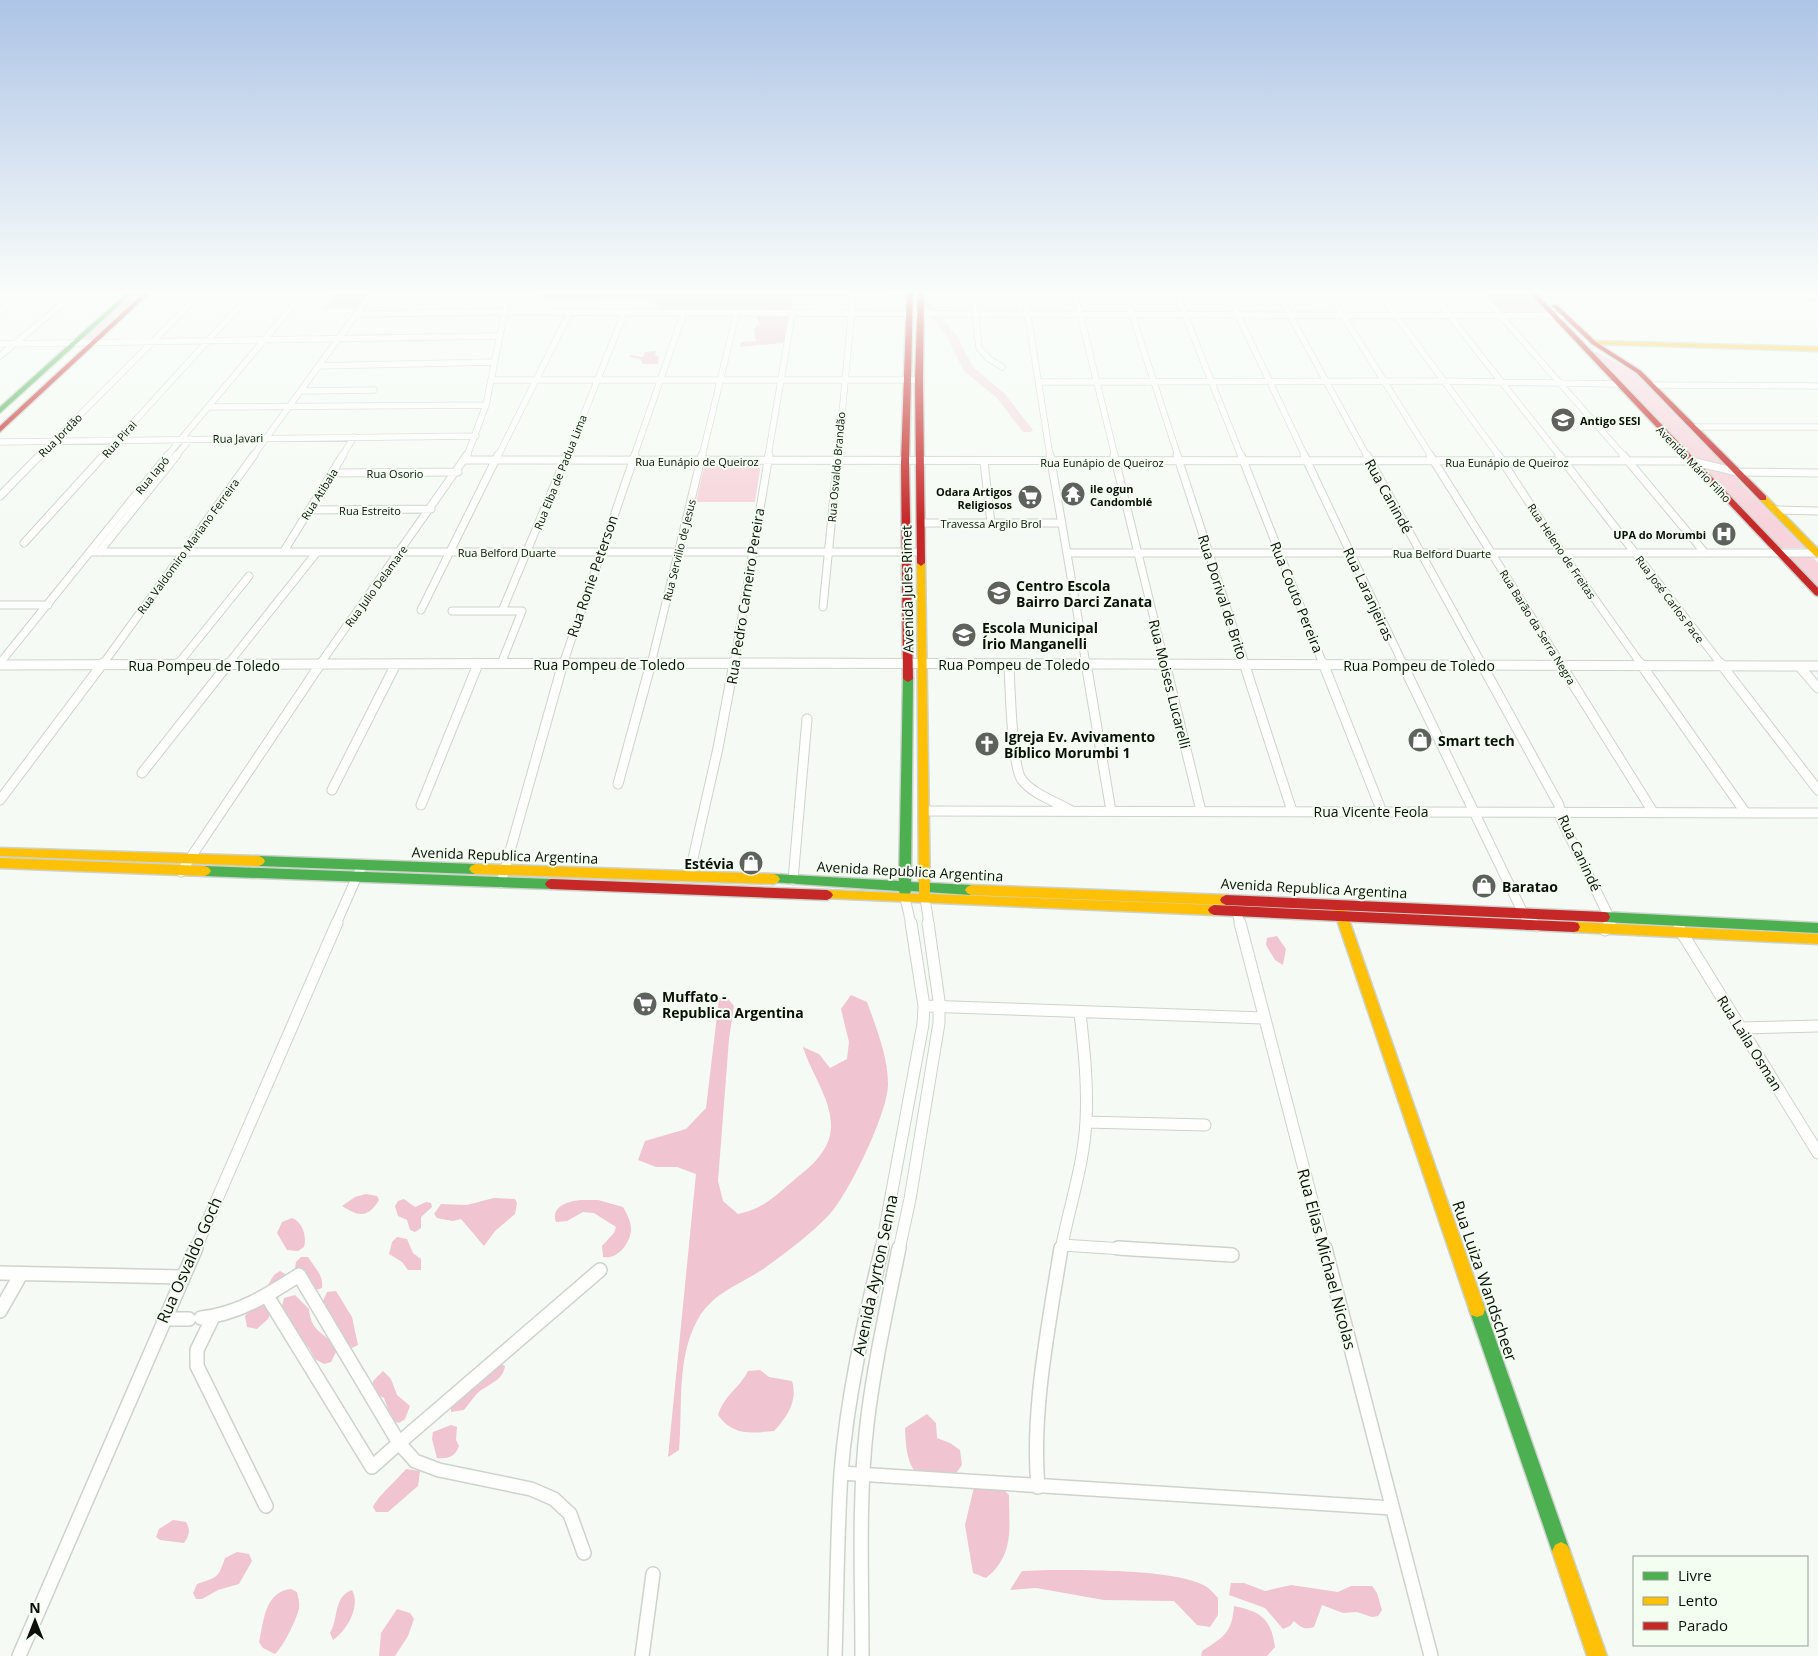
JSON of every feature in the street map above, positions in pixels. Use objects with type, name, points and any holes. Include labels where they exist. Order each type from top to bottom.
[{"type":"main road","points":[[0,411],[48,367]]},
{"type":"main road","points":[[0,430],[68,367]]},
{"type":"main road","name":"Avenida Jules Rimet","points":[[905,892],[908,664],[905,462],[914,367]]},
{"type":"main road","name":"Avenida Mário Filho","points":[[1604,367],[1818,593]]},
{"type":"main road","name":"Avenida Mário Filho","points":[[1631,367],[1652,385],[1817,553]]},
{"type":"main road","points":[[1635,367],[1639,372]]},
{"type":"main road","name":"Avenida Jules Rimet","points":[[914,380],[920,462],[925,893]]},
{"type":"main road","name":"Avenida Republica Argentina","points":[[0,852],[794,880],[905,892]]},
{"type":"main road","name":"Avenida Republica Argentina","points":[[0,863],[180,872],[657,889],[905,892],[1237,912],[1818,939]]},
{"type":"main road","points":[[657,889],[666,883],[686,880],[689,876]]},
{"type":"main road","name":"Avenida Republica Argentina","points":[[925,893],[1338,904],[1818,928]]},
{"type":"main road","name":"Rua Luiza Wandscheer","points":[[1338,904],[1597,1656]]},
{"type":"street","name":"Rua Jordão","points":[[0,496],[127,367]]},
{"type":"street","name":"Rua Pirai","points":[[24,543],[184,367]]},
{"type":"street","name":"Rua Iapó","points":[[96,552],[106,531],[243,367]]},
{"type":"street","name":"Rua Valdomiro Mariano Ferreira","points":[[0,800],[102,665],[318,367]]},
{"type":"street","name":"Rua Julio Delamare","points":[[180,872],[320,664],[458,472],[476,436],[486,405],[493,367]]},
{"type":"street","points":[[422,610],[542,367]]},
{"type":"street","name":"Rua Elba de Padua Lima","points":[[502,611],[603,367]]},
{"type":"street","name":"Rua Ronie Peterson","points":[[501,883],[563,664],[664,367]]},
{"type":"street","name":"Rua Servilio de Jesus","points":[[618,784],[651,664],[723,367]]},
{"type":"street","name":"Rua Pedro Carneiro Pereira","points":[[689,876],[718,748],[734,664],[754,552],[782,367]]},
{"type":"street","name":"Rua Osvaldo Brandão","points":[[823,607],[846,367]]},
{"type":"street","points":[[1038,367],[1051,462],[1111,811]]},
{"type":"street","name":"Rua Moises Lucarelli","points":[[1092,367],[1117,462],[1137,552],[1201,811]]},
{"type":"street","points":[[1148,367],[1153,382]]},
{"type":"street","points":[[1206,367],[1212,382]]},
{"type":"street","name":"Rua Laranjeiras","points":[[1263,367],[1403,665],[1476,811],[1523,913]]},
{"type":"street","name":"Rua Canindé","points":[[1318,367],[1559,805],[1561,819],[1610,917]]},
{"type":"street","name":"Rua Barão da Serra Negra","points":[[1375,367],[1653,812]]},
{"type":"street","name":"Rua Heleno de Freitas","points":[[1432,367],[1502,462],[1562,553],[1745,812]]},
{"type":"street","name":"Rua José Carlos Pace","points":[[1491,367],[1818,790]]},
{"type":"street","points":[[1547,367],[1705,553]]},
{"type":"street","points":[[491,380],[914,380]]},
{"type":"street","points":[[1040,382],[1502,381],[1618,384]]},
{"type":"street","name":"Rua Dorival de Brito","points":[[1153,382],[1292,812]]},
{"type":"street","name":"Rua Couto Pereira","points":[[1212,382],[1382,812]]},
{"type":"street","points":[[1652,385],[1818,386]]},
{"type":"street","points":[[301,390],[374,390]]},
{"type":"street","points":[[210,407],[486,405]]},
{"type":"street","points":[[1693,427],[1818,427]]},
{"type":"street","name":"Rua Javari","points":[[0,442],[476,436]]},
{"type":"street","name":"Rua Atibaia","points":[[284,552],[354,437]]},
{"type":"street","name":"Rua Iapó","points":[[0,664],[48,604],[96,552],[190,439]]},
{"type":"street","name":"Rua Eunápio de Queiroz","points":[[465,460],[701,462],[1691,461],[1737,472],[1818,473]]},
{"type":"street","points":[[984,462],[991,523]]},
{"type":"street","name":"Rua Osorio","points":[[332,473],[458,472]]},
{"type":"street","name":"Rua Estreito","points":[[309,510],[431,509]]},
{"type":"street","points":[[1775,510],[1818,511]]},
{"type":"street","name":"Travessa Argilo Brol","points":[[921,523],[1062,523]]},
{"type":"street","name":"Rua Belford Duarte","points":[[96,552],[921,552]]},
{"type":"street","points":[[142,773],[317,552]]},
{"type":"street","name":"Rua Belford Duarte","points":[[1066,552],[1817,553]]},
{"type":"street","points":[[177,665],[250,576]]},
{"type":"street","points":[[0,605],[48,604]]},
{"type":"street","points":[[452,611],[522,611],[501,664]]},
{"type":"street","name":"Rua Pompeu de Toledo","points":[[0,664],[1818,666]]},
{"type":"street","points":[[332,790],[396,664]]},
{"type":"street","points":[[421,805],[478,664]]},
{"type":"street","points":[[1009,666],[1012,728],[1020,778],[1032,790],[1072,811]]},
{"type":"street","points":[[1799,666],[1818,688]]},
{"type":"street","points":[[794,880],[807,719]]},
{"type":"street","name":"Rua Vicente Feola","points":[[925,811],[1818,812]]},
{"type":"street","name":"Rua Osvaldo Goch","points":[[19,1656],[362,865]]},
{"type":"street","name":"Avenida Ayrton Senna","points":[[835,1656],[841,1473],[858,1355],[886,1231],[922,1033],[924,1006],[910,910],[905,892]]},
{"type":"street","name":"Avenida Ayrton Senna","points":[[862,1656],[863,1473],[873,1380],[910,1199],[938,1034],[939,1006],[925,893]]},
{"type":"street","name":"Rua Elias Michael Nicolas","points":[[1237,912],[1263,1018],[1431,1656]]},
{"type":"street","points":[[1523,913],[1528,921],[1538,926]]},
{"type":"street","points":[[1605,930],[1611,923],[1610,917]]},
{"type":"street","name":"Rua Laila Osman","points":[[1675,921],[1818,1153]]},
{"type":"street","points":[[924,1006],[1263,1018]]},
{"type":"street","points":[[1038,1487],[1036,1464],[1044,1350],[1086,1122],[1086,1062],[1080,1013]]},
{"type":"street","points":[[1742,1028],[1818,1026]]},
{"type":"street","points":[[1086,1122],[1205,1126]]},
{"type":"street","points":[[1062,1245],[1232,1255]]},
{"type":"street","points":[[266,1296],[372,1467],[600,1270]]},
{"type":"street","points":[[0,1274],[182,1277]]},
{"type":"street","points":[[0,1311],[21,1274]]},
{"type":"street","points":[[164,1320],[201,1318],[240,1309],[266,1296],[299,1275],[399,1443],[415,1461],[439,1470],[531,1489],[554,1498],[570,1514],[584,1553]]},
{"type":"street","points":[[201,1318],[197,1366],[266,1506]]},
{"type":"street","points":[[841,1473],[1392,1508]]},
{"type":"street","points":[[642,1656],[653,1574]]},
{"type":"shaded area","points":[[1607,367],[1625,367],[1635,373],[1728,467],[1694,458]]},
{"type":"shaded area","points":[[705,463],[761,463],[755,502],[696,502]]},
{"type":"shaded area","points":[[1703,466],[1732,474],[1805,548],[1780,548]]},
{"type":"shaded area","points":[[1790,557],[1813,557],[1818,563],[1818,587]]},
{"type":"shaded area","points":[[1277,936],[1286,949],[1283,965],[1275,960],[1266,945],[1267,938]]},
{"type":"shaded area","points":[[724,994],[734,1006],[729,1039],[718,1181],[723,1201],[738,1214],[761,1206],[774,1197],[809,1167],[823,1151],[829,1138],[831,1125],[829,1112],[803,1047],[819,1054],[830,1068],[847,1059],[849,1042],[841,1009],[851,995],[867,1002],[886,1063],[887,1096],[875,1131],[857,1171],[830,1214],[774,1261],[720,1295],[704,1309],[691,1334],[683,1366],[679,1450],[668,1457],[696,1174],[677,1167],[656,1167],[638,1160],[645,1141],[686,1129],[706,1108],[719,999]]},
{"type":"shaded area","points":[[366,1194],[377,1196],[379,1200],[367,1213],[358,1214],[342,1206],[355,1197]]},
{"type":"shaded area","points":[[494,1198],[515,1199],[517,1203],[515,1214],[495,1231],[484,1246],[461,1219],[453,1221],[437,1218],[434,1214],[441,1204],[467,1205]]},
{"type":"shaded area","points":[[404,1199],[415,1207],[426,1202],[431,1203],[432,1207],[421,1217],[421,1228],[415,1232],[410,1230],[407,1220],[398,1216],[395,1206],[398,1201]]},
{"type":"shaded area","points":[[581,1200],[598,1200],[623,1207],[630,1221],[631,1230],[628,1241],[622,1250],[613,1256],[603,1257],[602,1246],[614,1233],[616,1227],[594,1213],[583,1212],[567,1221],[556,1222],[555,1217],[558,1208],[567,1203]]},
{"type":"shaded area","points":[[292,1218],[299,1223],[304,1234],[304,1247],[298,1251],[287,1250],[277,1233],[282,1222]]},
{"type":"shaded area","points":[[397,1237],[407,1239],[413,1253],[421,1259],[421,1270],[408,1270],[402,1262],[389,1254],[392,1242]]},
{"type":"shaded area","points":[[301,1257],[308,1257],[316,1268],[322,1279],[322,1288],[316,1290],[295,1268],[296,1262]]},
{"type":"shaded area","points":[[280,1271],[289,1276],[268,1319],[257,1329],[247,1327],[245,1316],[274,1275]]},
{"type":"shaded area","points":[[336,1291],[352,1317],[358,1345],[352,1348],[346,1346],[321,1305],[327,1292]]},
{"type":"shaded area","points":[[295,1295],[309,1309],[310,1317],[316,1329],[337,1350],[331,1362],[324,1364],[315,1359],[309,1348],[298,1337],[289,1316],[281,1310],[284,1298]]},
{"type":"shaded area","points":[[500,1364],[505,1366],[504,1371],[496,1381],[480,1391],[464,1410],[451,1412],[451,1406]]},
{"type":"shaded area","points":[[760,1370],[769,1377],[792,1381],[794,1388],[793,1401],[784,1420],[774,1431],[743,1432],[736,1430],[724,1422],[718,1415],[724,1402],[748,1371]]},
{"type":"shaded area","points":[[383,1371],[391,1379],[397,1395],[410,1406],[405,1419],[399,1423],[392,1421],[384,1398],[374,1393],[372,1388],[373,1381]]},
{"type":"shaded area","points":[[927,1414],[936,1423],[937,1438],[950,1443],[960,1450],[962,1465],[954,1476],[918,1475],[911,1465],[907,1453],[905,1428]]},
{"type":"shaded area","points":[[451,1425],[457,1427],[456,1440],[459,1446],[451,1456],[437,1458],[432,1439],[433,1432]]},
{"type":"shaded area","points":[[406,1469],[420,1471],[418,1486],[388,1512],[376,1512],[373,1507],[375,1503]]},
{"type":"shaded area","points":[[974,1487],[1002,1488],[1009,1495],[1009,1529],[1006,1550],[1002,1560],[986,1578],[973,1573],[965,1525]]},
{"type":"shaded area","points":[[173,1520],[186,1522],[188,1525],[189,1533],[184,1543],[160,1540],[156,1537],[159,1529]]},
{"type":"shaded area","points":[[237,1552],[249,1554],[252,1561],[239,1584],[218,1590],[202,1599],[196,1599],[193,1593],[197,1584],[216,1576],[225,1558]]},
{"type":"shaded area","points":[[1022,1571],[1131,1572],[1194,1581],[1207,1587],[1218,1598],[1218,1615],[1210,1627],[1197,1625],[1174,1601],[1104,1600],[1036,1588],[1010,1590]]},
{"type":"shaded area","points":[[1231,1583],[1244,1583],[1265,1591],[1291,1585],[1338,1592],[1351,1586],[1372,1586],[1377,1593],[1382,1610],[1378,1616],[1372,1617],[1357,1612],[1343,1613],[1322,1605],[1314,1627],[1303,1628],[1294,1621],[1290,1626],[1283,1629],[1265,1608],[1229,1595]]},
{"type":"shaded area","points":[[291,1589],[297,1592],[299,1608],[296,1619],[275,1654],[263,1648],[259,1642],[264,1617],[270,1602],[275,1596],[282,1591]]},
{"type":"shaded area","points":[[352,1590],[355,1603],[351,1618],[343,1631],[333,1640],[330,1633],[339,1603],[346,1593]]},
{"type":"shaded area","points":[[1234,1606],[1252,1611],[1264,1618],[1271,1630],[1275,1647],[1267,1656],[1201,1656],[1202,1651],[1226,1633],[1231,1622]]},
{"type":"shaded area","points":[[397,1609],[410,1613],[414,1619],[408,1636],[395,1656],[379,1656],[381,1633]]},
{"type":"waterway","points":[[967,367],[1001,396],[1027,430]]},
{"type":"traffic: fast","points":[[0,411],[48,367]]},
{"type":"traffic: fast","points":[[905,893],[908,679]]},
{"type":"traffic: fast","points":[[259,861],[475,869]]},
{"type":"traffic: fast","points":[[205,871],[551,884]]},
{"type":"traffic: fast","points":[[774,879],[971,890]]},
{"type":"traffic: fast","points":[[1604,917],[1818,928]]},
{"type":"traffic: fast","points":[[1477,1309],[1561,1551]]},
{"type":"traffic: slow","points":[[1763,498],[1818,554]]},
{"type":"traffic: slow","points":[[921,563],[925,893]]},
{"type":"traffic: slow","points":[[0,852],[259,861]]},
{"type":"traffic: slow","points":[[0,863],[205,871]]},
{"type":"traffic: slow","points":[[475,869],[774,879]]},
{"type":"traffic: slow","points":[[971,890],[1226,900]]},
{"type":"traffic: slow","points":[[827,895],[1214,910]]},
{"type":"traffic: slow","points":[[1340,911],[1477,1309]]},
{"type":"traffic: slow","points":[[1574,927],[1818,939]]},
{"type":"traffic: slow","points":[[1561,1551],[1597,1656]]},
{"type":"traffic: jam","points":[[0,430],[67,367]]},
{"type":"traffic: jam","points":[[908,367],[905,462],[908,679]]},
{"type":"traffic: jam","points":[[919,367],[921,563]]},
{"type":"traffic: jam","points":[[1603,367],[1818,593]]},
{"type":"traffic: jam","points":[[1632,367],[1639,372],[1763,498]]},
{"type":"traffic: jam","points":[[551,884],[827,895]]},
{"type":"traffic: jam","points":[[1226,900],[1604,917]]},
{"type":"traffic: jam","points":[[1214,910],[1574,927]]},
{"type":"place","name":"Antigo SESI","points":[[1563,420]]},
{"type":"place","name":"ile ogun Candomblé","points":[[1073,494]]},
{"type":"place","name":"Odara Artigos Religiosos","points":[[1030,497]]},
{"type":"place","name":"UPA do Morumbi","points":[[1724,534]]},
{"type":"place","name":"Centro Escola Bairro Darci Zanata","points":[[999,593]]},
{"type":"place","name":"Escola Municipal Írio Manganelli","points":[[964,635]]},
{"type":"place","name":"Smart tech","points":[[1420,740]]},
{"type":"place","name":"Igreja Ev. Avivamento Bíblico Morumbi 1","points":[[987,744]]},
{"type":"place","name":"Estévia","points":[[751,863]]},
{"type":"place","name":"Baratao","points":[[1484,886]]},
{"type":"place","name":"Muffato - Republica Argentina","points":[[645,1004]]}]
